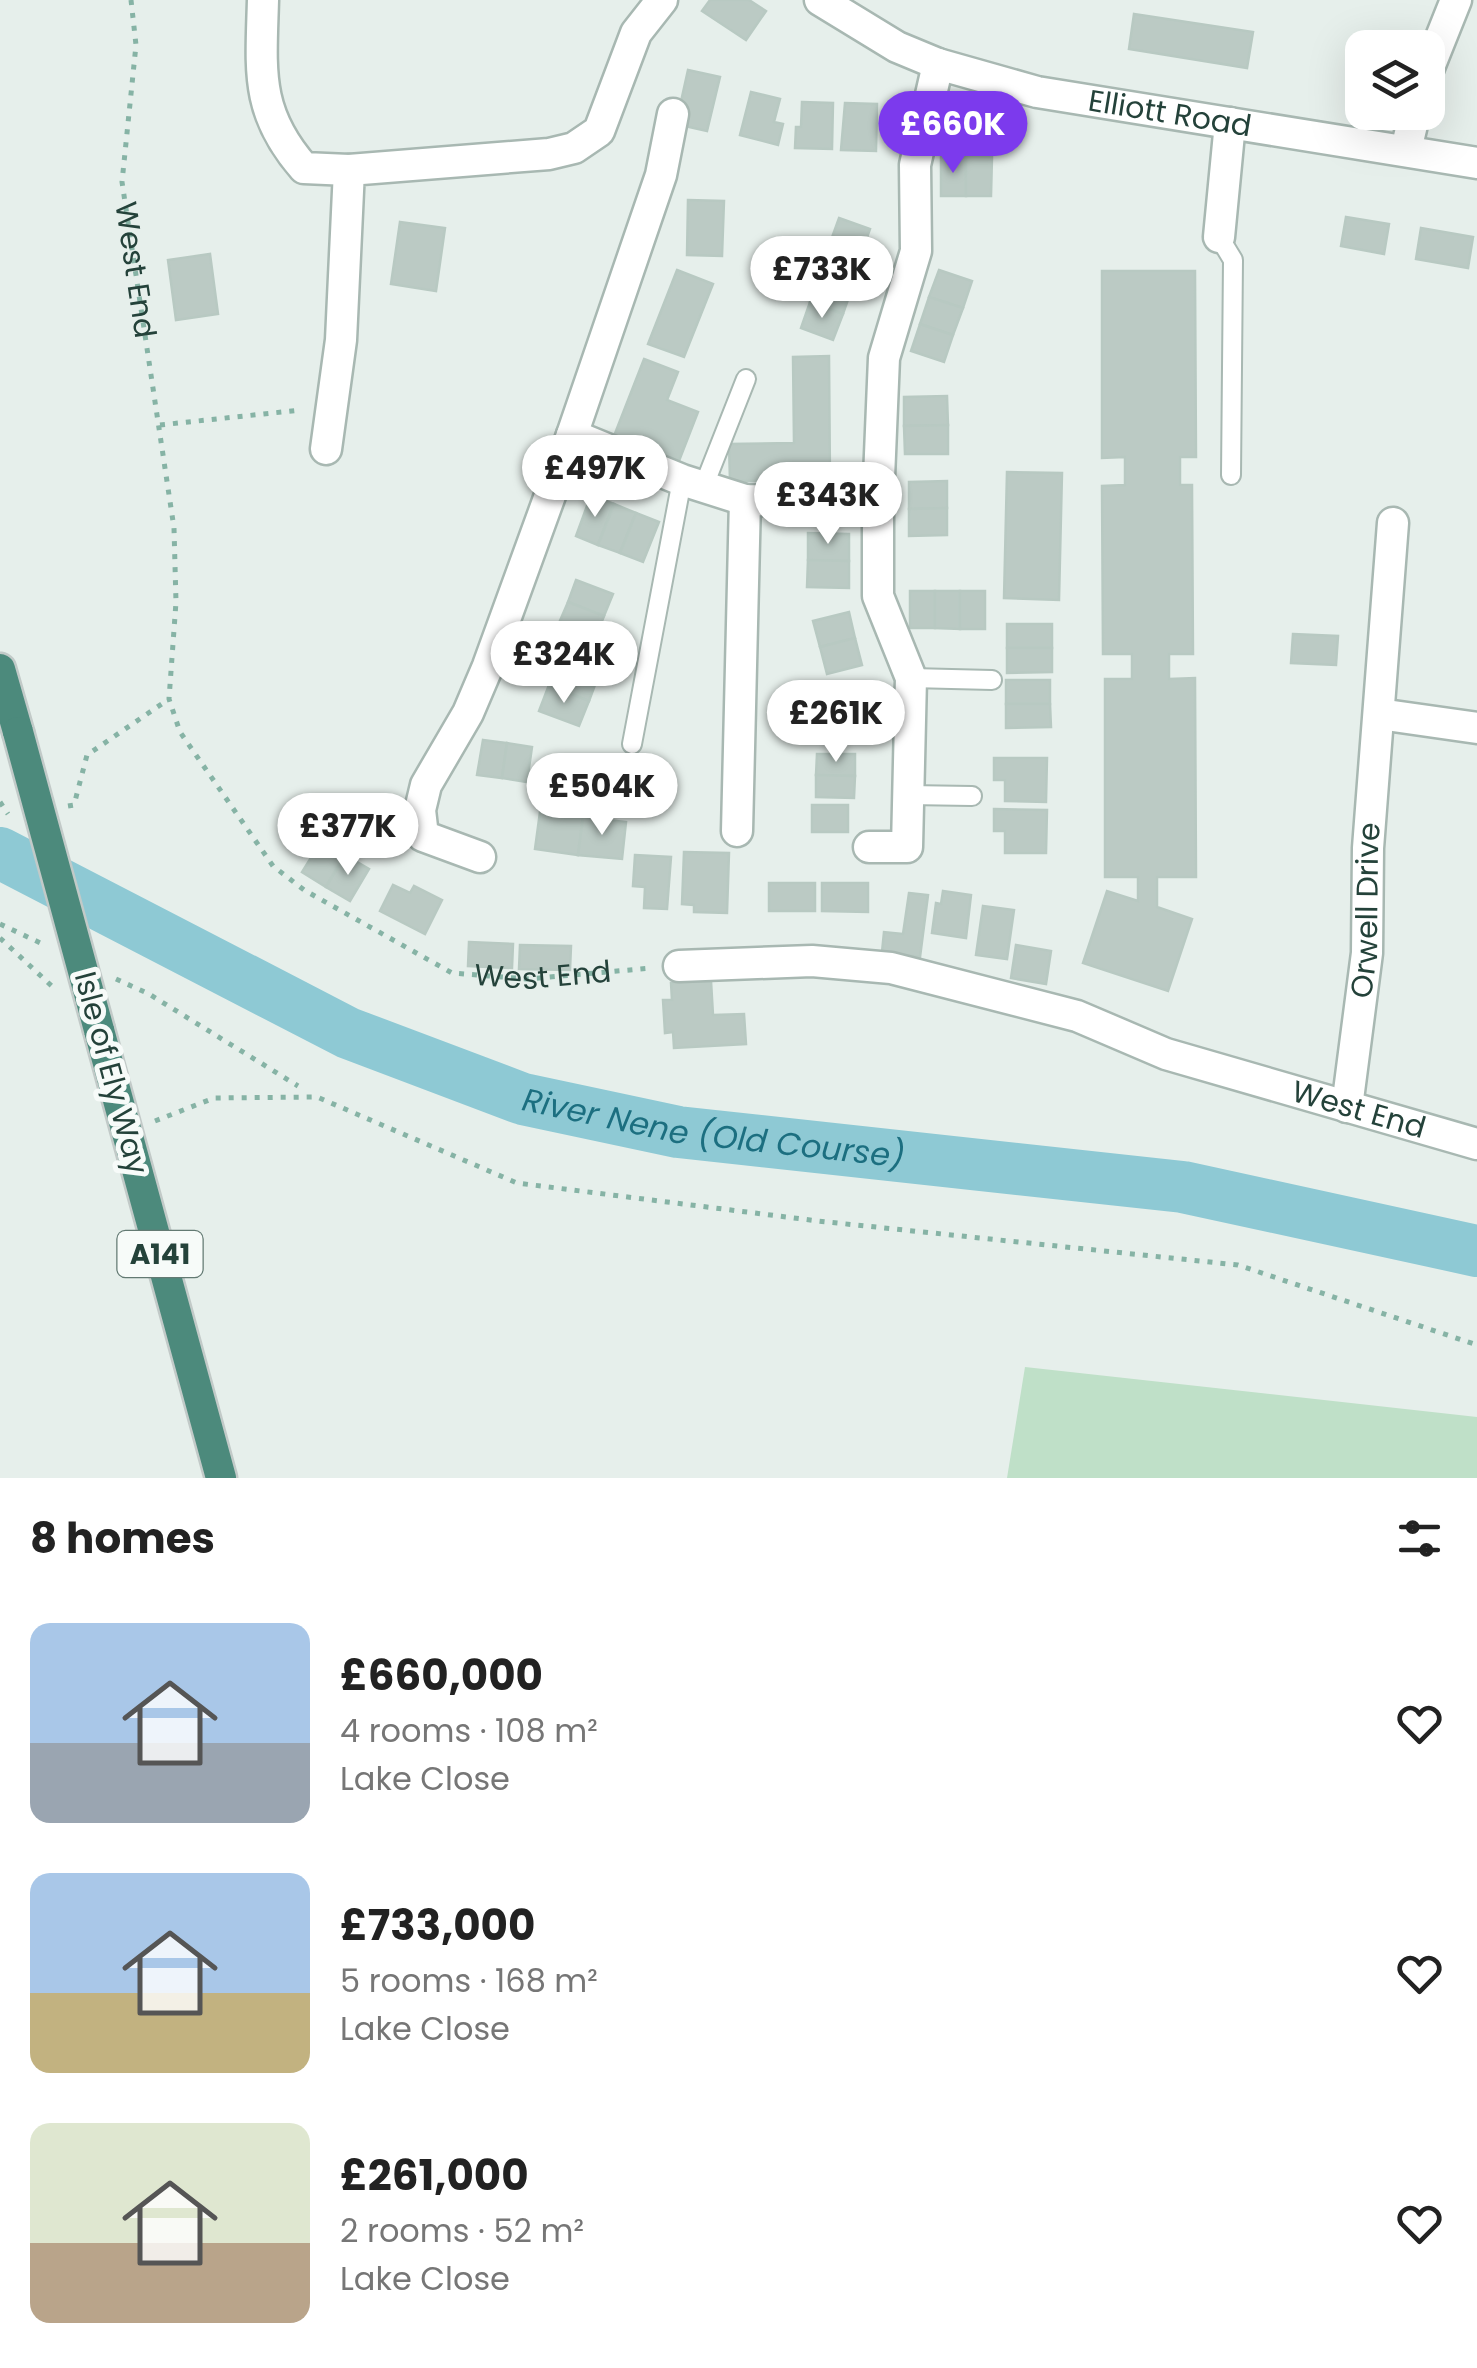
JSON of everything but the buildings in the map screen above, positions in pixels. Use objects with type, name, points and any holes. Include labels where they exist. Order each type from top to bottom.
[{"type":"highway","name":"Isle of Ely Way","points":[[0,668],[222,1478]]},
{"type":"street","points":[[263,0],[261,49],[266,109],[280,140],[304,168],[349,170],[549,154],[574,148],[599,131],[636,32],[662,0]]},
{"type":"street","name":"Elliott Road","points":[[820,0],[868,12],[897,47],[938,64],[1037,92],[1477,164]]},
{"type":"street","points":[[1444,30],[1456,0]]},
{"type":"street","points":[[869,847],[907,847],[911,678],[878,596],[878,502],[884,358],[916,251],[916,165],[938,64]]},
{"type":"street","points":[[480,857],[422,836],[420,810],[426,785],[468,714],[488,666],[660,175],[673,114]]},
{"type":"street","points":[[1219,237],[1230,124]]},
{"type":"street","points":[[1406,150],[1410,130]]},
{"type":"street","points":[[326,449],[341,340],[349,170]]},
{"type":"street","points":[[572,435],[692,484],[745,500],[878,502]]},
{"type":"street","points":[[737,831],[745,500]]},
{"type":"street","name":"Orwell Drive","points":[[1348,1106],[1367,954],[1368,848],[1393,523]]},
{"type":"street","points":[[1379,714],[1477,728]]},
{"type":"street","name":"West End","points":[[678,966],[812,961],[892,968],[1078,1016],[1166,1054],[1477,1144]]},
{"type":"lane","points":[[1219,237],[1233,260],[1231,475]]},
{"type":"lane","points":[[632,744],[692,484],[746,379]]},
{"type":"lane","points":[[911,678],[992,680]]},
{"type":"lane","points":[[908,795],[972,796]]},
{"type":"path","name":"West End","points":[[131,0],[136,45],[122,182],[174,528],[176,602],[169,700],[180,732],[273,866],[318,898],[452,973],[527,979],[678,966]]},
{"type":"path","points":[[160,425],[330,406]]},
{"type":"path","points":[[74,805],[87,755],[169,700]]},
{"type":"path","points":[[0,802],[9,815]]},
{"type":"path","points":[[0,924],[50,947]]},
{"type":"path","points":[[0,938],[56,990]]},
{"type":"path","points":[[116,979],[149,994],[298,1086]]},
{"type":"path","points":[[127,1131],[214,1098],[317,1096],[517,1182],[818,1221],[1238,1265],[1477,1345]]},
{"type":"green space","points":[[1025,1367],[1477,1417],[1477,1478],[1007,1478]]},
{"type":"waterway","name":"River Nene (Old Course)","points":[[0,853],[348,1033],[523,1099],[678,1132],[1183,1187],[1477,1251]]}]
